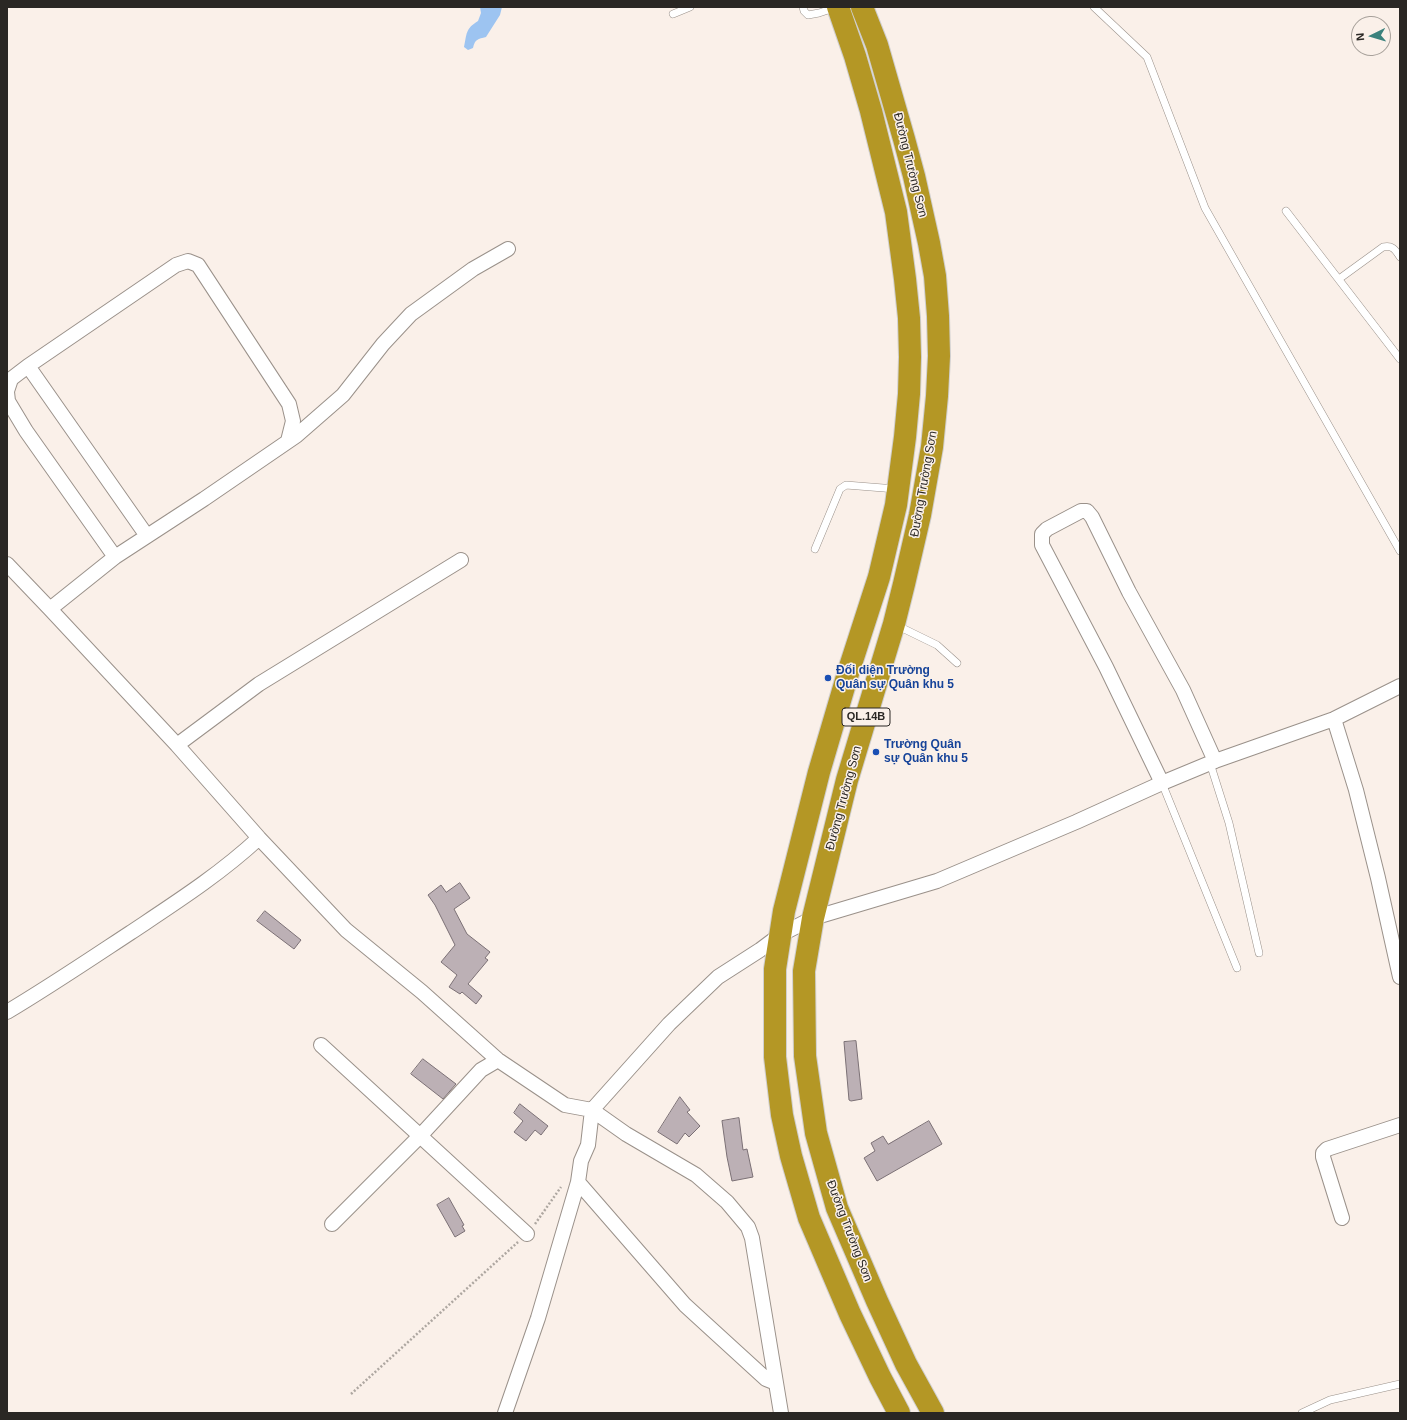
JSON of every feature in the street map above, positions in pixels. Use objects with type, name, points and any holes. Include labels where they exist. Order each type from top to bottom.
[{"type":"highway","name":"Đường Trường Sơn","points":[[838,7],[871,111],[896,212],[905,279],[910,357],[905,437],[896,505],[879,577],[849,670],[819,772],[784,912],[775,969],[775,1057],[782,1115],[791,1156],[809,1218],[877,1370],[899,1413]]},
{"type":"highway","name":"Đường Trường Sơn","points":[[862,7],[876,45],[914,176],[929,243],[935,276],[938,316],[939,369],[932,447],[920,515],[894,624],[847,780],[813,918],[804,971],[805,1056],[819,1148],[837,1208],[851,1243],[906,1364],[933,1413]]},
{"type":"street","points":[[50,609],[115,557],[204,499],[288,441],[343,395],[382,344],[411,314],[473,269],[508,249]]},
{"type":"street","points":[[115,557],[26,432],[8,401],[7,392],[11,379],[28,366],[176,265],[188,261],[198,265],[289,404],[293,421],[288,441]]},
{"type":"street","points":[[28,366],[147,536]]},
{"type":"street","points":[[1162,783],[1106,667],[1042,545],[1042,534],[1047,529],[1081,511],[1087,511],[1092,517],[1182,690],[1213,762]]},
{"type":"street","points":[[177,745],[259,684],[461,560]]},
{"type":"street","points":[[7,564],[177,745],[259,838],[346,930],[422,992],[498,1060],[565,1105],[592,1110],[626,1134],[696,1175],[727,1202],[748,1227],[752,1238],[781,1413]]},
{"type":"street","points":[[505,1413],[538,1318],[578,1182],[581,1161],[588,1145],[592,1110],[669,1024],[718,977],[760,950],[780,935],[813,918],[936,881],[1213,762],[1334,719],[1400,686]]},
{"type":"street","points":[[1334,719],[1358,797],[1400,977]]},
{"type":"street","points":[[7,1012],[196,889],[259,838]]},
{"type":"street","points":[[321,1045],[421,1135],[527,1234]]},
{"type":"street","points":[[332,1224],[421,1135],[481,1070],[498,1060]]},
{"type":"street","points":[[1342,1218],[1323,1153],[1327,1150],[1400,1125]]},
{"type":"street","points":[[578,1182],[685,1305],[766,1379],[776,1383]]},
{"type":"lane","points":[[673,14],[690,7]]},
{"type":"lane","points":[[803,7],[804,11],[808,15],[838,7]]},
{"type":"lane","points":[[1094,7],[1147,57],[1205,208],[1400,551]]},
{"type":"lane","points":[[1286,211],[1400,359]]},
{"type":"lane","points":[[1339,278],[1383,247],[1391,246],[1400,257]]},
{"type":"lane","points":[[815,549],[840,489],[846,485],[898,489]]},
{"type":"lane","points":[[894,624],[937,645],[957,663]]},
{"type":"lane","points":[[1213,762],[1229,823],[1259,953]]},
{"type":"lane","points":[[1162,783],[1237,968]]},
{"type":"lane","points":[[1302,1413],[1330,1400],[1400,1384]]},
{"type":"path","points":[[351,1394],[527,1234],[563,1185]]},
{"type":"water","points":[[480,7],[502,7],[500,15],[486,37],[477,40],[473,48],[468,50],[464,47],[466,35],[469,29],[478,21],[481,13]]},
{"type":"building","points":[[460,883],[470,898],[454,909],[467,934],[490,952],[485,958],[488,960],[468,984],[482,996],[476,1004],[462,992],[460,994],[449,987],[457,975],[441,962],[455,945],[435,905],[428,895],[441,885],[446,892]]},
{"type":"building","points":[[265,911],[301,940],[294,949],[257,921]]},
{"type":"building","points":[[856,1041],[862,1099],[851,1101],[849,1100],[844,1042]]},
{"type":"building","points":[[423,1059],[456,1084],[443,1099],[411,1074]]},
{"type":"building","points":[[680,1097],[690,1110],[687,1112],[700,1126],[689,1137],[685,1133],[677,1144],[658,1132]]},
{"type":"building","points":[[520,1104],[548,1126],[541,1135],[535,1130],[526,1141],[514,1132],[523,1121],[514,1113]]},
{"type":"building","points":[[739,1118],[743,1150],[747,1149],[753,1177],[732,1181],[722,1121]]},
{"type":"building","points":[[929,1121],[942,1144],[877,1181],[864,1158],[875,1151],[871,1143],[883,1136],[888,1144]]},
{"type":"building","points":[[449,1198],[464,1225],[462,1226],[465,1231],[455,1237],[437,1205]]},
{"type":"place","name":"Đối diện Trường Quân sự Quân khu 5","points":[[828,678]]},
{"type":"place","name":"Trường Quân sự Quân khu 5","points":[[876,752]]}]
